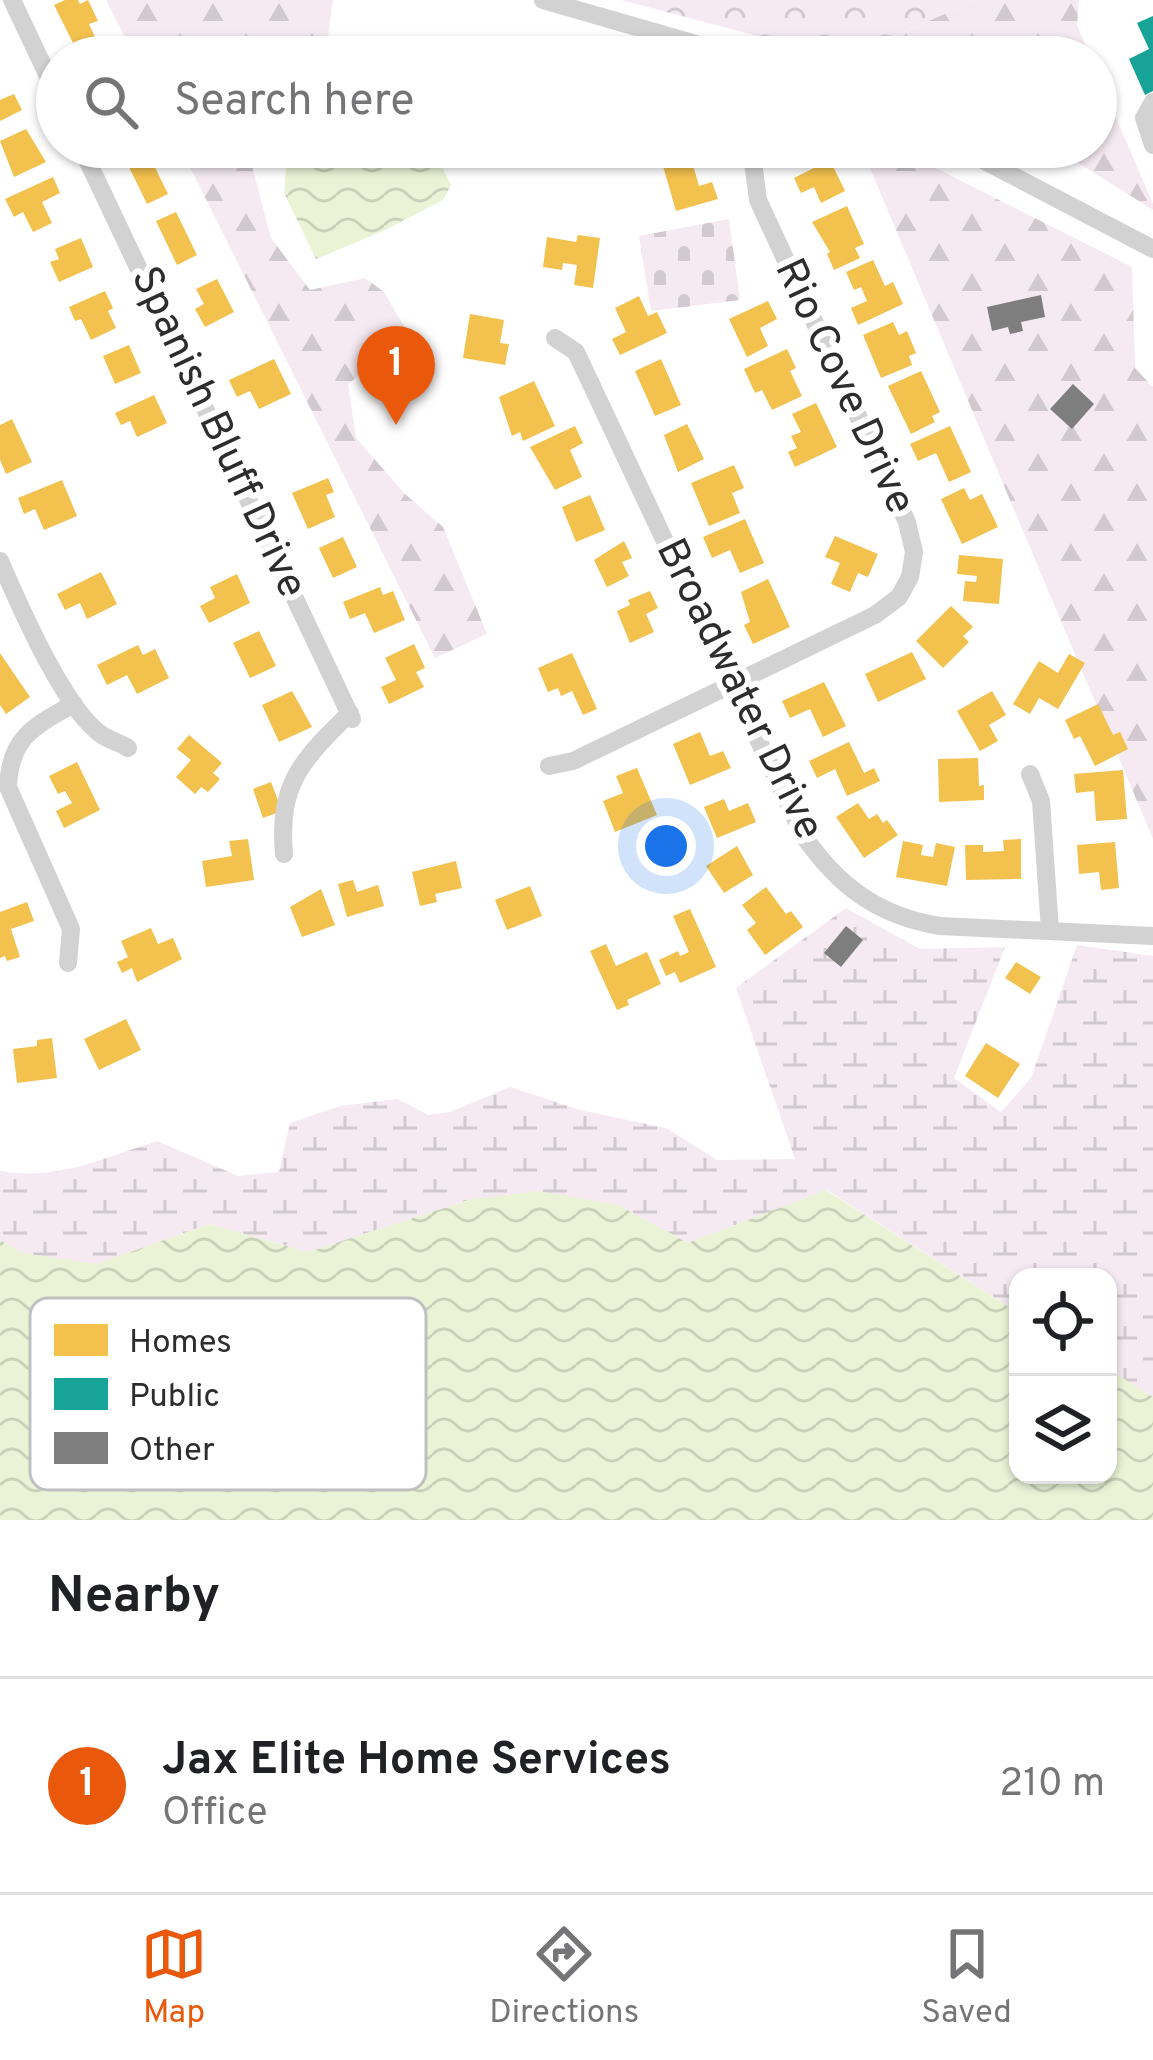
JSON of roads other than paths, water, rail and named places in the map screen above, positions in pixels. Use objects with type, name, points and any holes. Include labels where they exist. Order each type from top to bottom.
[{"type":"street","points":[[12,0],[36,51]]},
{"type":"street","points":[[543,0],[668,36]]},
{"type":"street","points":[[1153,102],[1144,118],[1153,145]]},
{"type":"street","name":"Spanish Bluff Drive","points":[[92,168],[351,716],[304,757],[286,789],[284,854]]},
{"type":"street","name":"Rio Cove Drive","points":[[549,766],[573,761],[875,615],[898,598],[910,577],[914,552],[907,521],[758,200],[754,168]]},
{"type":"street","points":[[998,168],[1153,249]]},
{"type":"street","name":"Broadwater Drive","points":[[555,338],[576,352],[803,835],[847,889],[906,921],[980,930],[1153,936]]},
{"type":"street","points":[[0,561],[74,704],[98,733],[128,748]]},
{"type":"street","points":[[68,964],[71,929],[8,787],[16,746],[27,733],[74,704]]},
{"type":"street","points":[[1030,774],[1041,801],[1050,930]]},
{"type":"water","points":[[286,168],[442,168],[451,185],[443,200],[316,259],[284,193]]},
{"type":"water","points":[[826,1190],[1009,1307],[1009,1484],[1117,1484],[1117,1375],[1153,1397],[1153,1520],[0,1520],[0,1240],[23,1253],[97,1264],[209,1224],[308,1252],[472,1199],[538,1191],[618,1205],[688,1243]]},
{"type":"place","name":"Jax Elite Home Services","points":[[396,425]]}]
